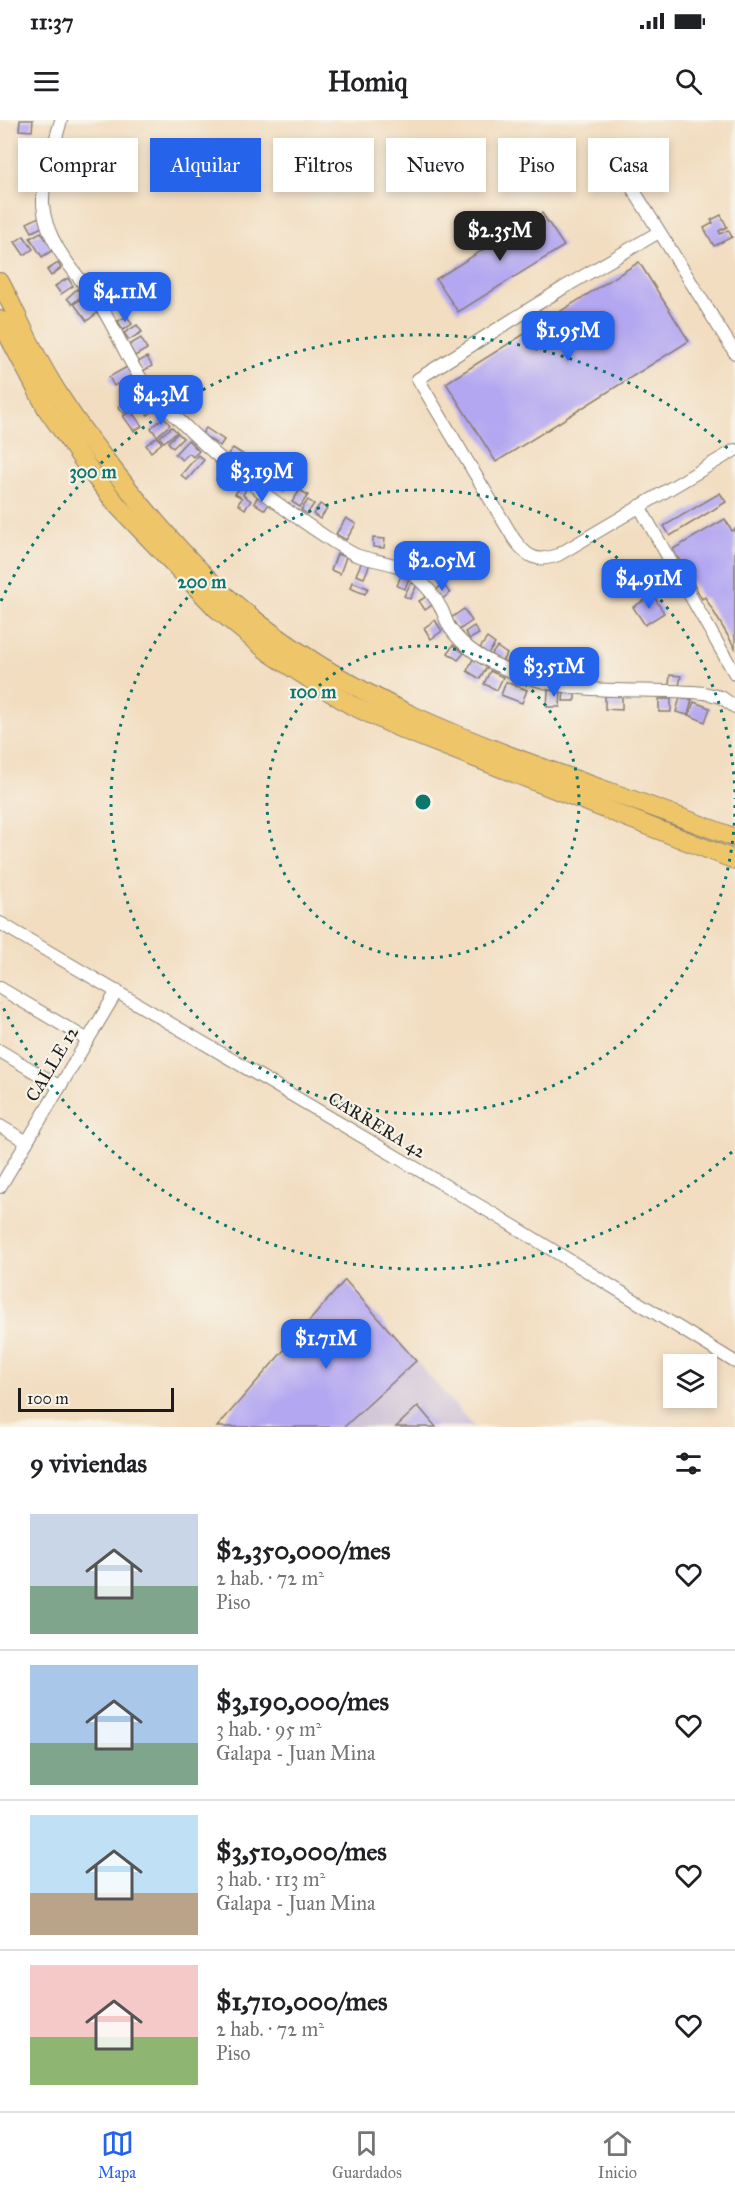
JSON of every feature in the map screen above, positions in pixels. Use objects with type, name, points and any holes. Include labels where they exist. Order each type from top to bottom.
[{"type":"highway","points":[[0,282],[50,380],[78,425],[131,493],[179,548],[244,610],[317,663],[360,689],[414,716],[470,740],[673,813],[735,838]]},
{"type":"highway","points":[[0,320],[47,409],[118,506],[217,609],[270,653],[351,705],[404,730],[735,860]]},
{"type":"highway","points":[[673,813],[735,827]]},
{"type":"highway","points":[[667,834],[702,850],[735,870]]},
{"type":"street","points":[[60,120],[44,184],[43,207],[50,230],[69,267],[99,303],[117,331],[140,378],[199,441],[239,475],[336,543],[356,554],[383,561],[414,574],[442,609],[448,625],[459,641],[479,656],[502,668],[549,684],[597,690],[704,693],[721,698],[735,707]]},
{"type":"street","points":[[635,192],[735,353]]},
{"type":"street","points":[[659,231],[418,379],[524,553],[536,558],[558,555],[735,450]]},
{"type":"street","points":[[639,506],[735,674]]},
{"type":"street","name":"CARRERA 42","points":[[0,923],[502,1219],[735,1361]]},
{"type":"street","points":[[0,988],[88,1040]]},
{"type":"street","name":"CALLE 12","points":[[0,1187],[117,991]]},
{"type":"street","points":[[0,1052],[60,1087]]},
{"type":"street","points":[[0,1126],[27,1142]]},
{"type":"shaded area","points":[[345,1280],[474,1427],[217,1427]]},
{"type":"building","points":[[20,120],[33,120],[32,131],[19,130]]},
{"type":"building","points":[[542,213],[564,246],[458,312],[436,279]]},
{"type":"building","points":[[721,215],[727,227],[719,231],[720,234],[728,230],[732,237],[714,246],[704,228],[713,223],[711,220]]},
{"type":"building","points":[[41,216],[46,225],[32,232],[27,223]]},
{"type":"building","points":[[41,232],[53,250],[42,257],[30,238]]},
{"type":"building","points":[[24,236],[33,249],[24,255],[15,242]]},
{"type":"building","points":[[639,262],[689,341],[496,462],[446,383]]},
{"type":"building","points":[[58,263],[61,268],[51,276],[47,270]]},
{"type":"building","points":[[68,278],[73,286],[61,294],[55,286]]},
{"type":"building","points":[[77,289],[83,295],[72,304],[67,298]]},
{"type":"building","points":[[85,296],[97,313],[87,321],[74,304]]},
{"type":"building","points":[[127,316],[132,324],[123,330],[118,321]]},
{"type":"building","points":[[137,325],[142,332],[129,340],[124,333]]},
{"type":"building","points":[[141,338],[147,349],[135,356],[129,345]]},
{"type":"building","points":[[147,357],[152,366],[143,371],[138,362]]},
{"type":"building","points":[[127,367],[132,375],[114,386],[109,377]]},
{"type":"building","points":[[139,386],[146,393],[136,404],[128,397]]},
{"type":"building","points":[[151,398],[158,406],[148,415],[140,407]]},
{"type":"building","points":[[126,399],[132,405],[124,413],[118,407]]},
{"type":"building","points":[[131,411],[142,426],[134,431],[123,416]]},
{"type":"building","points":[[164,417],[170,425],[157,436],[151,428]]},
{"type":"building","points":[[172,427],[177,432],[164,442],[159,437]]},
{"type":"building","points":[[206,428],[224,440],[220,446],[202,434]]},
{"type":"building","points":[[178,433],[183,438],[173,448],[168,442]]},
{"type":"building","points":[[157,437],[162,443],[151,452],[146,445]]},
{"type":"building","points":[[188,440],[199,451],[193,457],[189,453],[182,460],[175,454]]},
{"type":"building","points":[[233,448],[247,457],[242,464],[228,454]]},
{"type":"building","points":[[198,455],[204,460],[187,480],[181,475]]},
{"type":"building","points":[[252,458],[261,464],[255,472],[246,466]]},
{"type":"building","points":[[223,469],[231,475],[225,485],[216,480]]},
{"type":"building","points":[[277,477],[289,485],[284,492],[272,484]]},
{"type":"building","points":[[241,486],[246,489],[243,495],[251,501],[245,509],[238,504],[242,498],[235,494]]},
{"type":"building","points":[[300,490],[308,495],[300,507],[292,502]]},
{"type":"building","points":[[720,493],[726,502],[670,536],[664,526]]},
{"type":"building","points":[[258,496],[269,503],[265,510],[254,503]]},
{"type":"building","points":[[308,500],[314,504],[307,514],[301,510]]},
{"type":"building","points":[[320,504],[327,509],[320,519],[313,514]]},
{"type":"building","points":[[346,518],[356,524],[346,540],[336,534]]},
{"type":"building","points":[[725,519],[732,531],[735,529],[735,648],[705,597],[702,599],[673,549]]},
{"type":"building","points":[[373,538],[385,539],[384,548],[373,547]]},
{"type":"building","points":[[337,554],[346,557],[340,574],[331,570]]},
{"type":"building","points":[[362,561],[370,564],[364,578],[356,575]]},
{"type":"building","points":[[401,575],[409,578],[405,589],[397,586]]},
{"type":"building","points":[[352,582],[368,588],[365,594],[350,588]]},
{"type":"building","points":[[411,583],[417,585],[410,599],[404,596]]},
{"type":"building","points":[[443,584],[450,593],[441,600],[435,591]]},
{"type":"building","points":[[653,595],[664,613],[645,625],[633,607]]},
{"type":"building","points":[[427,596],[432,605],[425,610],[419,601]]},
{"type":"building","points":[[464,609],[472,621],[459,630],[451,618]]},
{"type":"building","points":[[435,620],[442,631],[431,639],[424,628]]},
{"type":"building","points":[[474,626],[479,634],[470,639],[465,632]]},
{"type":"building","points":[[487,638],[495,644],[488,654],[480,648]]},
{"type":"building","points":[[453,645],[464,653],[458,660],[448,653]]},
{"type":"building","points":[[497,647],[507,654],[501,662],[491,655]]},
{"type":"building","points":[[473,659],[487,667],[480,679],[467,671]]},
{"type":"building","points":[[534,664],[549,668],[547,678],[531,673]]},
{"type":"building","points":[[560,670],[573,671],[573,680],[559,679]]},
{"type":"building","points":[[490,671],[503,677],[497,690],[484,684]]},
{"type":"building","points":[[580,672],[595,672],[595,681],[580,681]]},
{"type":"building","points":[[670,675],[681,676],[679,686],[669,685]]},
{"type":"building","points":[[506,682],[527,690],[522,703],[501,695]]},
{"type":"building","points":[[548,690],[561,690],[560,707],[547,707]]},
{"type":"building","points":[[564,691],[575,691],[575,701],[563,701]]},
{"type":"building","points":[[605,696],[622,696],[622,710],[605,709]]},
{"type":"building","points":[[680,697],[692,700],[688,715],[676,712]]},
{"type":"building","points":[[659,699],[671,699],[671,712],[659,712]]},
{"type":"building","points":[[694,702],[710,708],[705,722],[689,715]]},
{"type":"building","points":[[345,1280],[416,1361],[344,1427],[217,1427]]},
{"type":"building","points":[[418,1406],[436,1427],[396,1427]]}]
